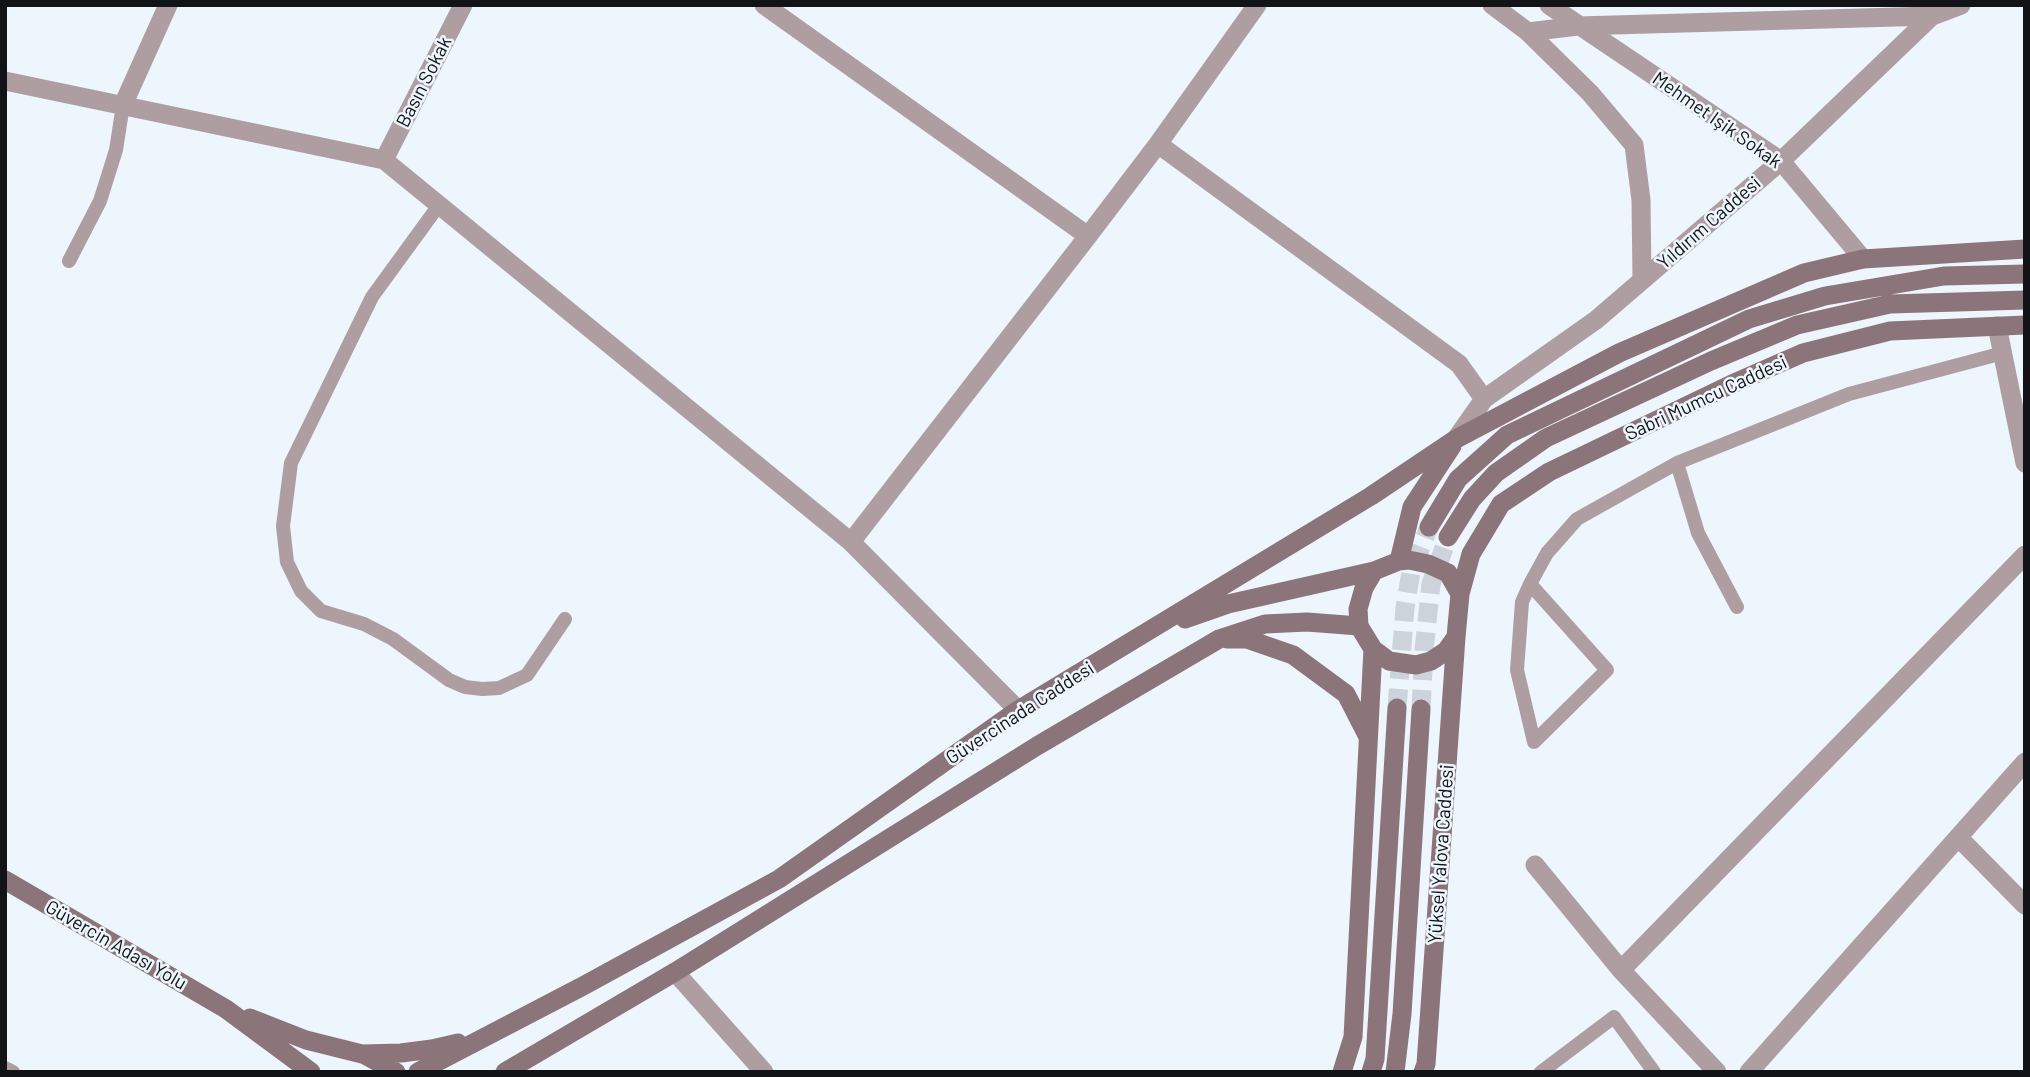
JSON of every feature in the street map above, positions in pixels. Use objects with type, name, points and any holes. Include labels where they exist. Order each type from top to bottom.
[{"type":"main road","points":[[1399,561],[1412,507],[1456,439],[1619,353],[1804,273],[1863,259],[2025,249]]},
{"type":"main road","points":[[1429,527],[1458,479],[1507,435],[1749,319],[1825,296],[1944,276],[2025,274]]},
{"type":"main road","points":[[1448,537],[1472,499],[1496,473],[1546,438],[1711,361],[1797,325],[1890,304],[2025,300]]},
{"type":"main road","name":"Sabri Mumcu Caddesi","points":[[1460,594],[1471,554],[1501,504],[1549,472],[1732,384],[1803,353],[1890,331],[2025,325]]},
{"type":"main road","name":"Güvercinada Caddesi","points":[[490,1035],[779,879],[1018,710],[1371,496],[1456,439]]},
{"type":"main road","points":[[1148,632],[1228,604],[1374,571],[1399,561],[1428,564],[1448,573],[1460,594],[1456,637],[1446,651],[1431,661],[1416,665],[1389,661],[1373,649],[1359,626],[1358,609],[1364,588],[1374,571]]},
{"type":"main road","name":"Güvercinada Caddesi","points":[[505,1072],[675,972],[1037,746],[1219,639],[1265,624],[1307,621],[1359,626]]},
{"type":"main road","name":"Yüksel Yalova Caddesi","points":[[1423,1072],[1427,1051],[1456,637]]},
{"type":"main road","points":[[1219,639],[1247,639],[1293,656],[1346,694],[1368,736]]},
{"type":"main road","points":[[1342,1072],[1353,1037],[1373,649]]},
{"type":"main road","points":[[1371,1072],[1375,1059],[1397,708]]},
{"type":"main road","points":[[1395,1072],[1402,1014],[1421,709]]},
{"type":"main road","name":"Güvercin Adası Yolu","points":[[5,880],[226,1009],[311,1072]]},
{"type":"main road","name":"Güvercin Adası Yolu","points":[[226,1009],[306,1040],[362,1054],[432,1049],[490,1035]]},
{"type":"main road","points":[[418,1072],[490,1035]]},
{"type":"main road","points":[[362,1054],[396,1072]]},
{"type":"street","points":[[123,105],[168,5]]},
{"type":"street","name":"Basın Sokak","points":[[384,160],[463,5]]},
{"type":"street","points":[[764,5],[1088,236]]},
{"type":"street","points":[[851,542],[1088,236],[1257,5]]},
{"type":"street","points":[[1492,5],[1528,32],[1590,93],[1634,145],[1642,200],[1642,280]]},
{"type":"street","name":"Mehmet Işik Sokak","points":[[1549,5],[1781,161],[1863,259]]},
{"type":"street","name":"Yıldırım Caddesi","points":[[1456,439],[1484,399],[1596,320],[1781,161],[1932,16],[1961,5]]},
{"type":"street","points":[[1528,32],[1578,26],[1778,13],[1932,16]]},
{"type":"street","points":[[5,81],[384,160],[851,542],[1018,710]]},
{"type":"street","points":[[1157,144],[1459,364],[1484,399]]},
{"type":"street","points":[[1997,326],[2025,463]]},
{"type":"street","points":[[1621,970],[2025,555]]},
{"type":"street","points":[[1749,1072],[2025,762]]},
{"type":"street","points":[[1958,837],[2025,905]]},
{"type":"street","points":[[1535,865],[1621,970],[1717,1072]]},
{"type":"street","points":[[675,972],[764,1072]]},
{"type":"lane","points":[[69,261],[100,201],[116,150],[123,105]]},
{"type":"lane","points":[[439,205],[372,297],[291,463],[283,526],[287,562],[301,591],[321,611],[364,624],[393,639],[449,680],[465,687],[482,690],[499,688],[527,675],[565,620]]},
{"type":"lane","points":[[1530,584],[1607,670],[1534,742],[1517,670],[1522,602],[1530,584],[1547,553],[1577,519],[1677,463],[1849,394],[2003,354]]},
{"type":"lane","points":[[1677,463],[1698,533],[1737,607]]},
{"type":"lane","points":[[1541,1072],[1614,1017],[1654,1072]]},
{"type":"lane","points":[[5,1068],[13,1072]]},
{"type":"tunnel","points":[[1397,708],[1405,608],[1411,572],[1429,527]]},
{"type":"tunnel","points":[[1421,709],[1431,584],[1448,537]]}]
